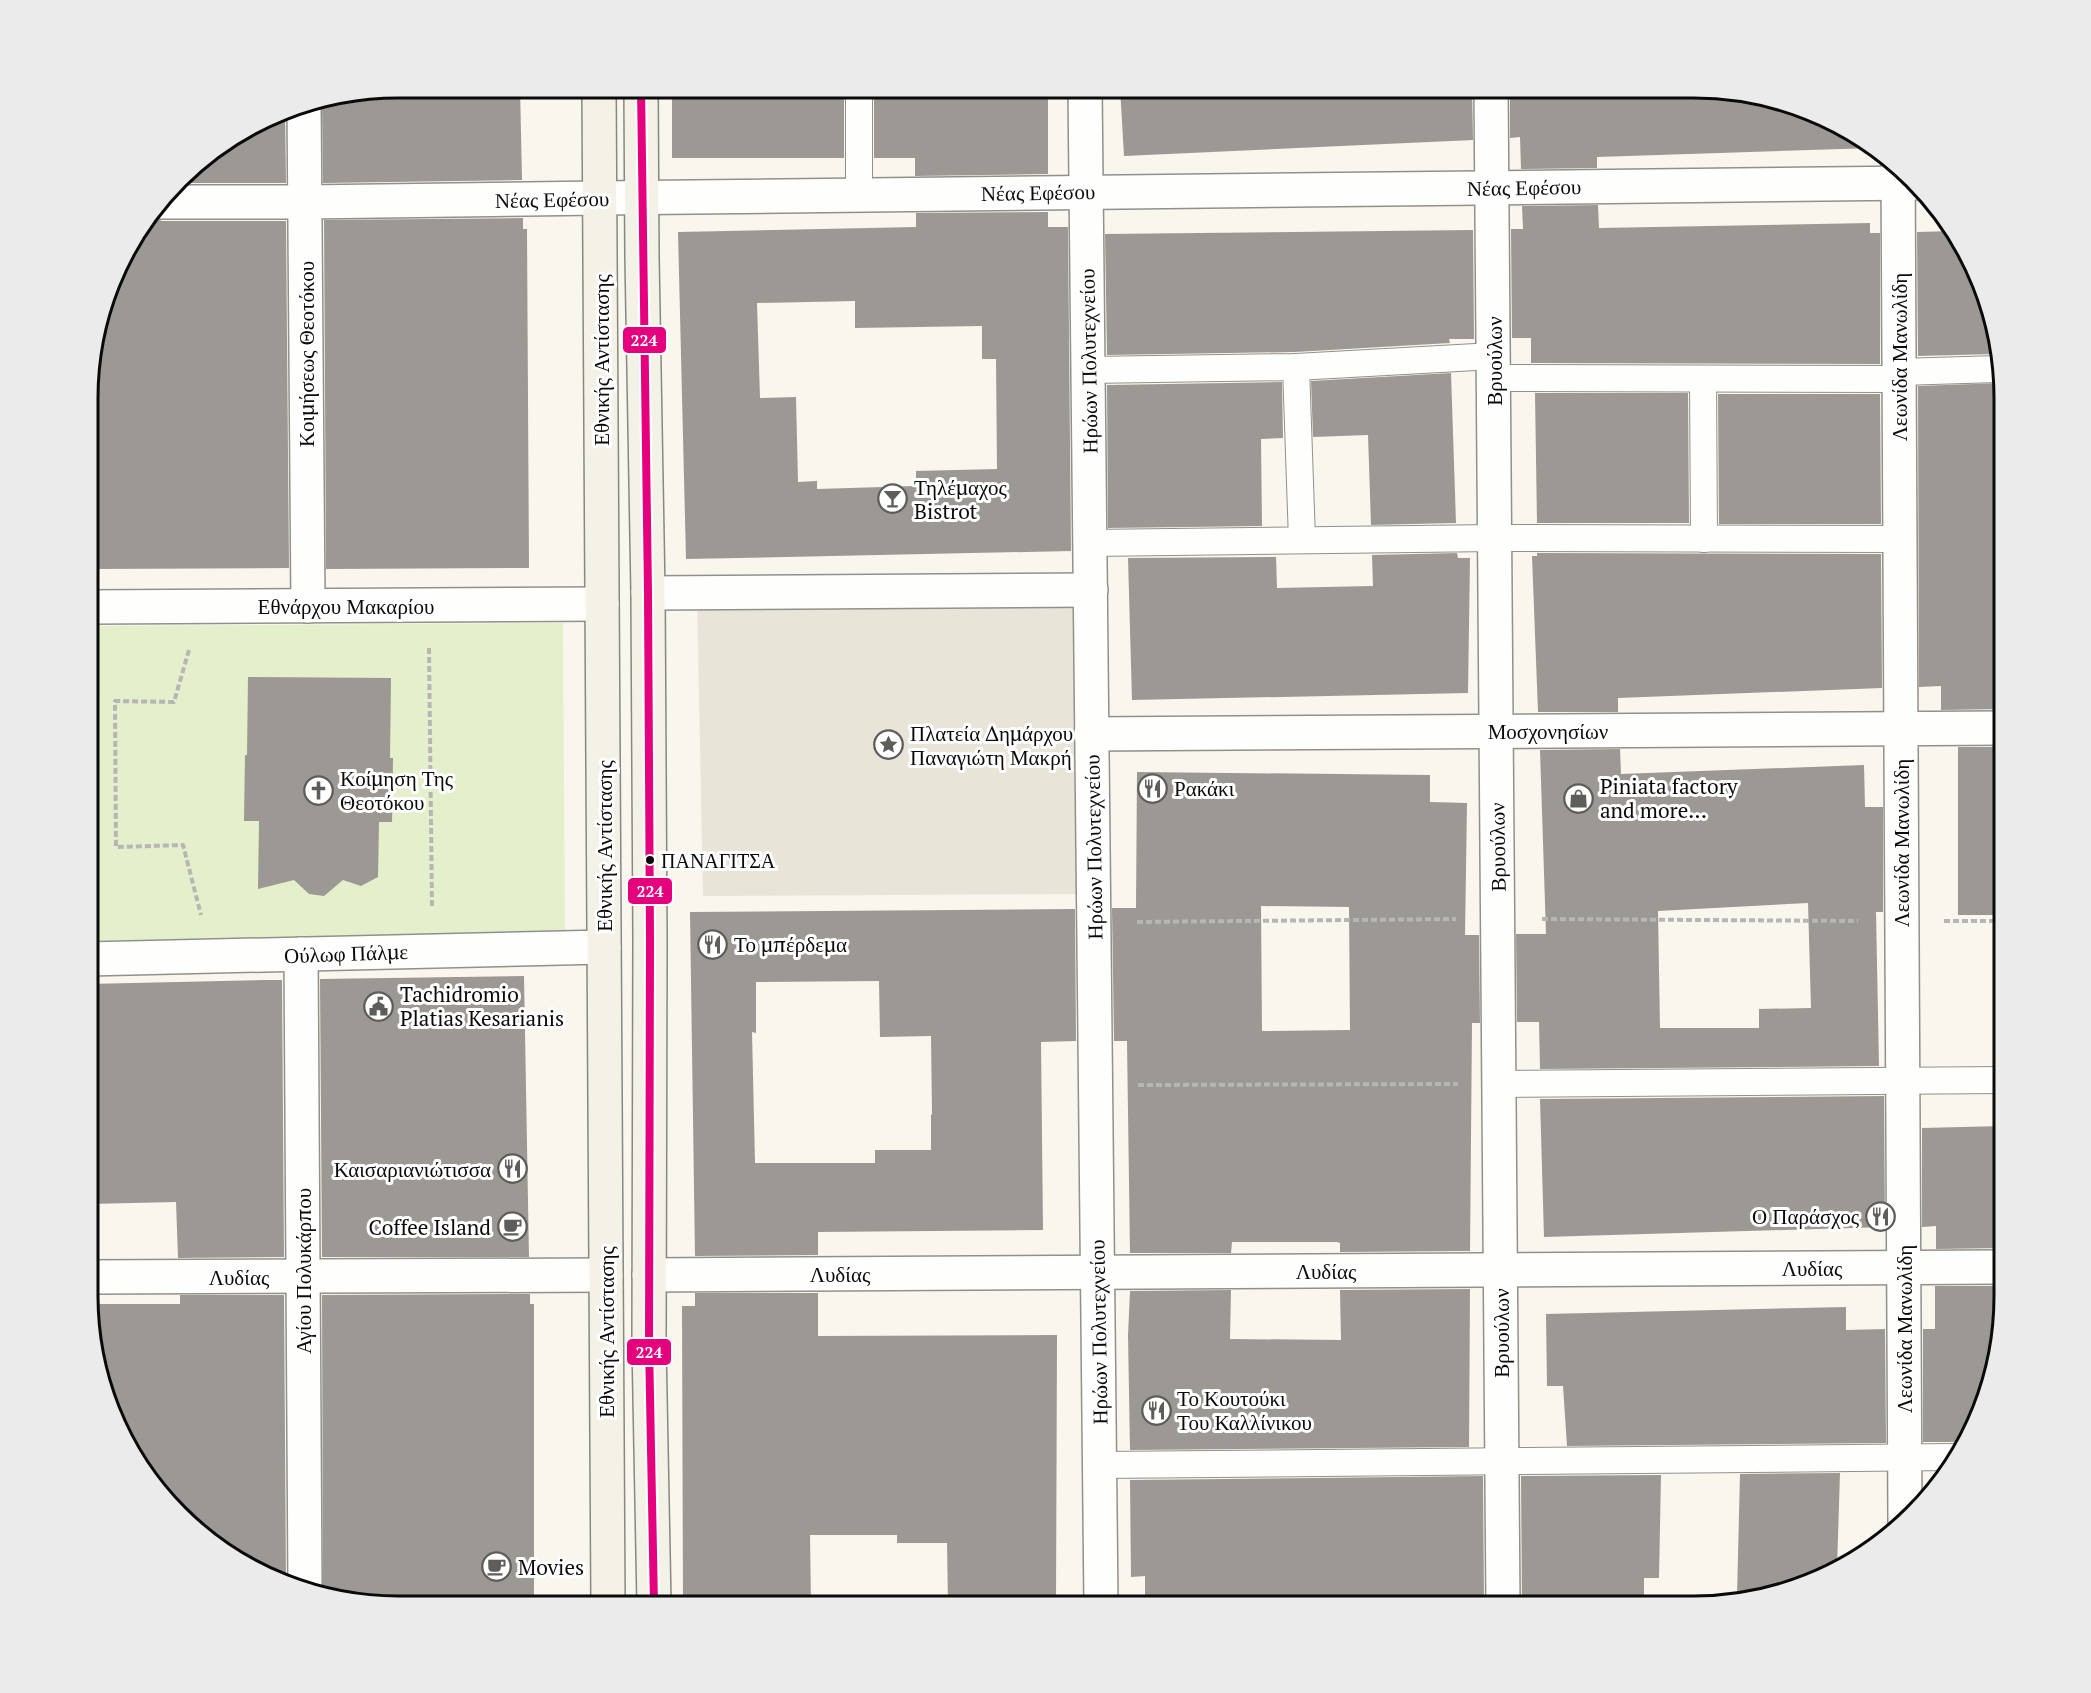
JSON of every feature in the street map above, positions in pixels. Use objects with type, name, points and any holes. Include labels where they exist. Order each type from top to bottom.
[{"type":"main road","name":"Εθνικής Αντίστασης","points":[[599,98],[608,1596]]},
{"type":"main road","name":"Εθνικής Αντίστασης","points":[[641,98],[651,941],[649,1275],[654,1596]]},
{"type":"street","name":"Ηρώων Πολυτεχνείου","points":[[1085,98],[1101,1596]]},
{"type":"street","name":"Βρυούλων","points":[[1491,98],[1503,1596]]},
{"type":"street","name":"Κοιμήσεως Θεοτόκου","points":[[304,112],[308,606]]},
{"type":"street","name":"Νέας Εφέσου","points":[[170,202],[1492,187],[1896,176]]},
{"type":"street","name":"Λεωνίδα Μανωλίδη","points":[[1904,183],[1899,376],[1905,1509]]},
{"type":"street","points":[[648,593],[1090,590]]},
{"type":"street","name":"Εθνάρχου Μακαρίου","points":[[98,607],[602,604]]},
{"type":"street","name":"Μοσχονησίων","points":[[1091,734],[1994,728]]},
{"type":"street","name":"Ούλωφ Πάλμε","points":[[98,959],[604,947]]},
{"type":"street","name":"Αγίου Πολυκάρπου","points":[[301,954],[305,1581]]},
{"type":"street","name":"Λυδίας","points":[[649,1275],[1994,1267]]},
{"type":"street","name":"Λυδίας","points":[[98,1277],[606,1275]]},
{"type":"lane","points":[[859,98],[859,195]]},
{"type":"lane","points":[[1296,367],[1302,540]]},
{"type":"lane","points":[[1088,370],[1494,367],[1703,379],[1899,376],[1992,369]]},
{"type":"lane","points":[[1703,379],[1704,538]]},
{"type":"lane","points":[[1090,543],[1495,538],[1900,539]]},
{"type":"lane","points":[[1499,1084],[1994,1080]]},
{"type":"lane","points":[[1099,1465],[1946,1457]]},
{"type":"path","points":[[428,605],[432,950]]},
{"type":"path","points":[[202,606],[174,702],[115,701],[116,847],[183,845],[211,956]]},
{"type":"path","points":[[1094,922],[1498,918],[1994,921]]},
{"type":"path","points":[[1095,1086],[1499,1084]]},
{"type":"green space","points":[[563,623],[565,939],[98,941],[98,626]]},
{"type":"shaded area","name":"Πλατεία Δημάρχου Παναγιώτη Μακρή","points":[[1074,594],[1080,894],[703,896],[697,596]]},
{"type":"building","points":[[378,98],[520,98],[522,180],[323,183],[322,107]]},
{"type":"building","points":[[672,98],[844,98],[844,158],[672,158]]},
{"type":"building","points":[[874,98],[1048,98],[1048,174],[915,176],[915,158],[874,158]]},
{"type":"building","points":[[1121,98],[1472,98],[1473,140],[1124,156]]},
{"type":"building","points":[[1510,98],[1713,98],[1752,103],[1790,113],[1826,128],[1861,148],[1597,157],[1597,168],[1521,169],[1520,137],[1510,138]]},
{"type":"building","points":[[285,119],[286,183],[187,183],[231,148]]},
{"type":"building","points":[[1598,205],[1599,228],[1870,223],[1870,233],[1880,233],[1880,364],[1531,363],[1531,338],[1512,338],[1511,229],[1523,229],[1522,206]]},
{"type":"building","points":[[1048,212],[1048,227],[1068,227],[1071,551],[686,559],[678,232],[916,227],[916,213]],"holes":[[[855,301],[855,328],[982,326],[982,359],[996,359],[997,469],[916,471],[916,486],[817,489],[817,481],[798,482],[796,397],[760,398],[757,303]]]},
{"type":"building","points":[[523,218],[523,229],[527,229],[529,568],[326,569],[324,220]]},
{"type":"building","points":[[156,219],[162,221],[286,221],[289,568],[98,569],[98,378],[103,339],[120,282],[138,247]]},
{"type":"building","points":[[1473,230],[1474,339],[1449,339],[1450,343],[1295,352],[1107,355],[1105,234]]},
{"type":"building","points":[[1943,231],[1953,247],[1978,301],[1990,354],[1918,356],[1917,232]]},
{"type":"building","points":[[1451,373],[1456,523],[1371,525],[1368,435],[1313,437],[1311,381]]},
{"type":"building","points":[[1282,382],[1283,438],[1261,439],[1262,526],[1108,528],[1107,385]]},
{"type":"building","points":[[1993,383],[1994,709],[1941,710],[1941,686],[1919,687],[1918,386]]},
{"type":"building","points":[[1535,393],[1688,393],[1689,523],[1537,523]]},
{"type":"building","points":[[1718,394],[1880,394],[1881,524],[1719,524]]},
{"type":"building","points":[[1457,553],[1458,558],[1470,558],[1468,693],[1132,700],[1128,558],[1276,557],[1277,588],[1373,586],[1372,555]]},
{"type":"building","points":[[1537,553],[1881,554],[1882,688],[1618,698],[1618,712],[1538,712],[1532,556],[1537,556]]},
{"type":"building","name":"Κοίμηση Της Θεοτόκου","points":[[248,677],[391,678],[392,822],[379,822],[378,877],[361,886],[343,880],[324,896],[309,894],[294,880],[258,889],[259,821],[244,821]]},
{"type":"building","points":[[1958,747],[1994,747],[1994,915],[1958,915]]},
{"type":"building","points":[[1620,749],[1621,774],[1864,765],[1865,807],[1883,807],[1883,912],[1876,912],[1879,1066],[1540,1069],[1539,1022],[1517,1022],[1516,934],[1546,934],[1540,750]],"holes":[[[1808,903],[1811,1008],[1759,1009],[1759,1028],[1660,1028],[1658,911]]]},
{"type":"building","points":[[1137,772],[1430,775],[1430,802],[1467,803],[1465,935],[1479,935],[1480,1023],[1472,1023],[1470,1251],[1340,1252],[1340,1243],[1337,1242],[1232,1242],[1231,1253],[1130,1253],[1127,1041],[1114,1041],[1112,908],[1136,908]],"holes":[[[1261,906],[1349,907],[1350,1030],[1262,1031]]]},
{"type":"building","points":[[1075,909],[1076,1041],[1041,1042],[1043,1230],[818,1232],[818,1255],[695,1256],[690,912]],"holes":[[[879,981],[880,1037],[931,1036],[931,1150],[875,1150],[875,1163],[755,1163],[752,1032],[756,1033],[756,982]]]},
{"type":"building","points":[[524,976],[529,1257],[322,1257],[320,979]]},
{"type":"building","points":[[282,980],[284,1257],[178,1258],[176,1202],[98,1204],[98,984]]},
{"type":"building","points":[[1884,1096],[1885,1227],[1544,1237],[1540,1099]]},
{"type":"building","points":[[1994,1126],[1994,1248],[1936,1249],[1936,1226],[1922,1227],[1922,1128]]},
{"type":"building","points":[[1935,1286],[1994,1286],[1988,1354],[1971,1411],[1955,1442],[1923,1442],[1923,1329],[1935,1329]]},
{"type":"building","points":[[1470,1289],[1469,1447],[1130,1450],[1128,1335],[1130,1291],[1231,1290],[1230,1339],[1341,1340],[1340,1290]]},
{"type":"building","points":[[695,1293],[818,1293],[818,1336],[1057,1335],[1056,1596],[948,1596],[947,1543],[897,1543],[897,1535],[810,1535],[811,1596],[683,1596],[682,1306],[695,1306]]},
{"type":"building","points":[[530,1294],[530,1304],[534,1304],[534,1596],[397,1596],[358,1593],[323,1586],[322,1295]]},
{"type":"building","points":[[180,1295],[284,1295],[286,1574],[231,1545],[185,1508],[148,1462],[120,1411],[103,1354],[98,1304],[180,1304]]},
{"type":"building","points":[[1846,1307],[1846,1330],[1885,1329],[1886,1443],[1567,1446],[1563,1386],[1547,1386],[1546,1314]]},
{"type":"building","points":[[1840,1473],[1837,1559],[1790,1580],[1737,1592],[1740,1474]]},
{"type":"building","points":[[1661,1475],[1659,1578],[1644,1578],[1644,1596],[1522,1596],[1521,1476]]},
{"type":"building","points":[[1483,1476],[1484,1596],[1145,1596],[1145,1576],[1131,1577],[1130,1480]]},
{"type":"transit line","name":"224","points":[[641,98],[648,593],[649,1344],[654,1596]]},
{"type":"place","name":"Τηλέμαχος Bistrot","points":[[893,499]]},
{"type":"place","name":"Πλατεία Δημάρχου Παναγιώτη Μακρή","points":[[889,745]]},
{"type":"place","name":"Ρακάκι","points":[[1153,788]]},
{"type":"place","name":"Κοίμηση Της Θεοτόκου","points":[[319,790]]},
{"type":"place","name":"Piniata factory and more...","points":[[1579,798]]},
{"type":"place","name":"ΠΑΝΑΓΙΤΣΑ","points":[[650,860]]},
{"type":"place","name":"Το μπέρδεμα","points":[[713,944]]},
{"type":"place","name":"Tachidromio Platias Kesarianis","points":[[379,1006]]},
{"type":"place","name":"Καισαριανιώτισσα","points":[[512,1169]]},
{"type":"place","name":"Ο Παράσχος","points":[[1880,1216]]},
{"type":"place","name":"Coffee Island","points":[[512,1227]]},
{"type":"place","name":"Το Κουτούκι Του Καλλίνικου","points":[[1156,1410]]},
{"type":"place","name":"Movies","points":[[497,1567]]}]
